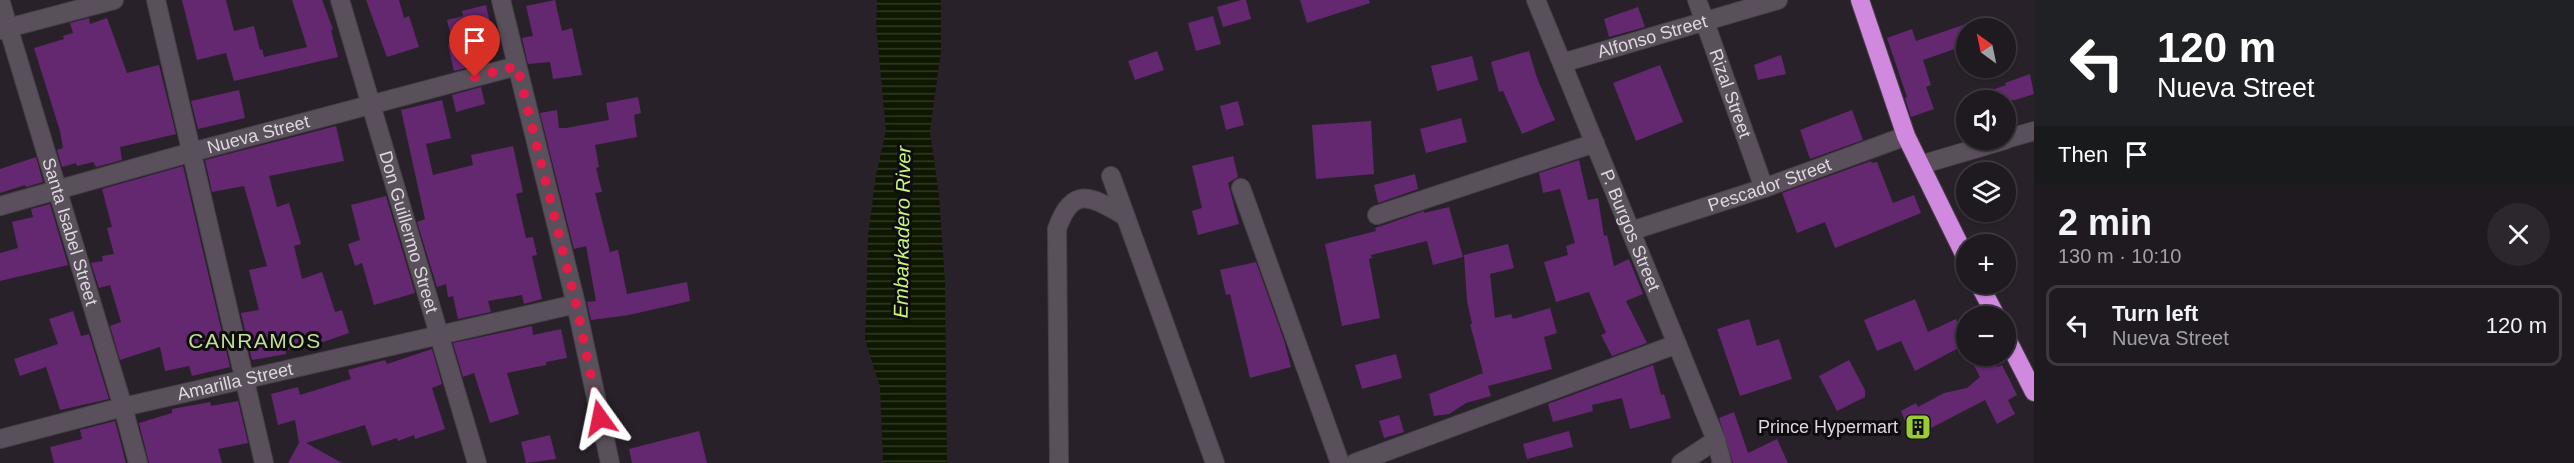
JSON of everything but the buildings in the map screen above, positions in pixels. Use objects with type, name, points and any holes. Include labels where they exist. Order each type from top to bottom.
[{"type":"highway","points":[[1860,0],[1906,136],[1956,238]]},
{"type":"highway","points":[[2016,356],[2034,392]]},
{"type":"street","name":"Santa Isabel Street","points":[[0,0],[4,29],[123,407],[138,463]]},
{"type":"street","points":[[4,29],[114,0]]},
{"type":"street","points":[[156,0],[264,463]]},
{"type":"street","name":"Don Guillermo Street","points":[[340,0],[477,463]]},
{"type":"street","points":[[501,0],[576,304],[610,463]]},
{"type":"street","name":"P. Burgos Street","points":[[1536,0],[1716,440],[1722,463]]},
{"type":"street","name":"Rizal Street","points":[[1697,0],[1764,188]]},
{"type":"street","name":"Alfonso Street","points":[[1562,63],[1778,0]]},
{"type":"street","name":"Nueva Street","points":[[0,206],[192,152],[517,66]]},
{"type":"street","points":[[2016,136],[2034,131]]},
{"type":"street","name":"Pescador Street","points":[[1631,231],[1764,188],[1906,136]]},
{"type":"street","points":[[1377,215],[1595,143]]},
{"type":"street","points":[[1920,165],[1969,150]]},
{"type":"street","points":[[1111,176],[1215,463]]},
{"type":"street","points":[[1241,188],[1340,463]]},
{"type":"street","points":[[1059,463],[1058,229],[1064,211],[1078,199],[1093,198],[1125,216]]},
{"type":"street","name":"Amarilla Street","points":[[0,439],[123,407],[576,304]]},
{"type":"street","points":[[1355,463],[1677,344]]},
{"type":"street","points":[[1681,463],[1716,440]]},
{"type":"water","name":"Embarkadero River","points":[[877,0],[941,0],[941,52],[930,131],[939,195],[945,282],[947,463],[883,463],[880,387],[865,340],[868,235],[876,175],[886,131],[876,25]]},
{"type":"place","name":"Prince Hypermart","points":[[1918,427]]},
{"type":"district","name":"CANRAMOS","points":[[255,341]]},
{"type":"route","points":[[475,77],[517,66],[576,304],[600,418]]}]
